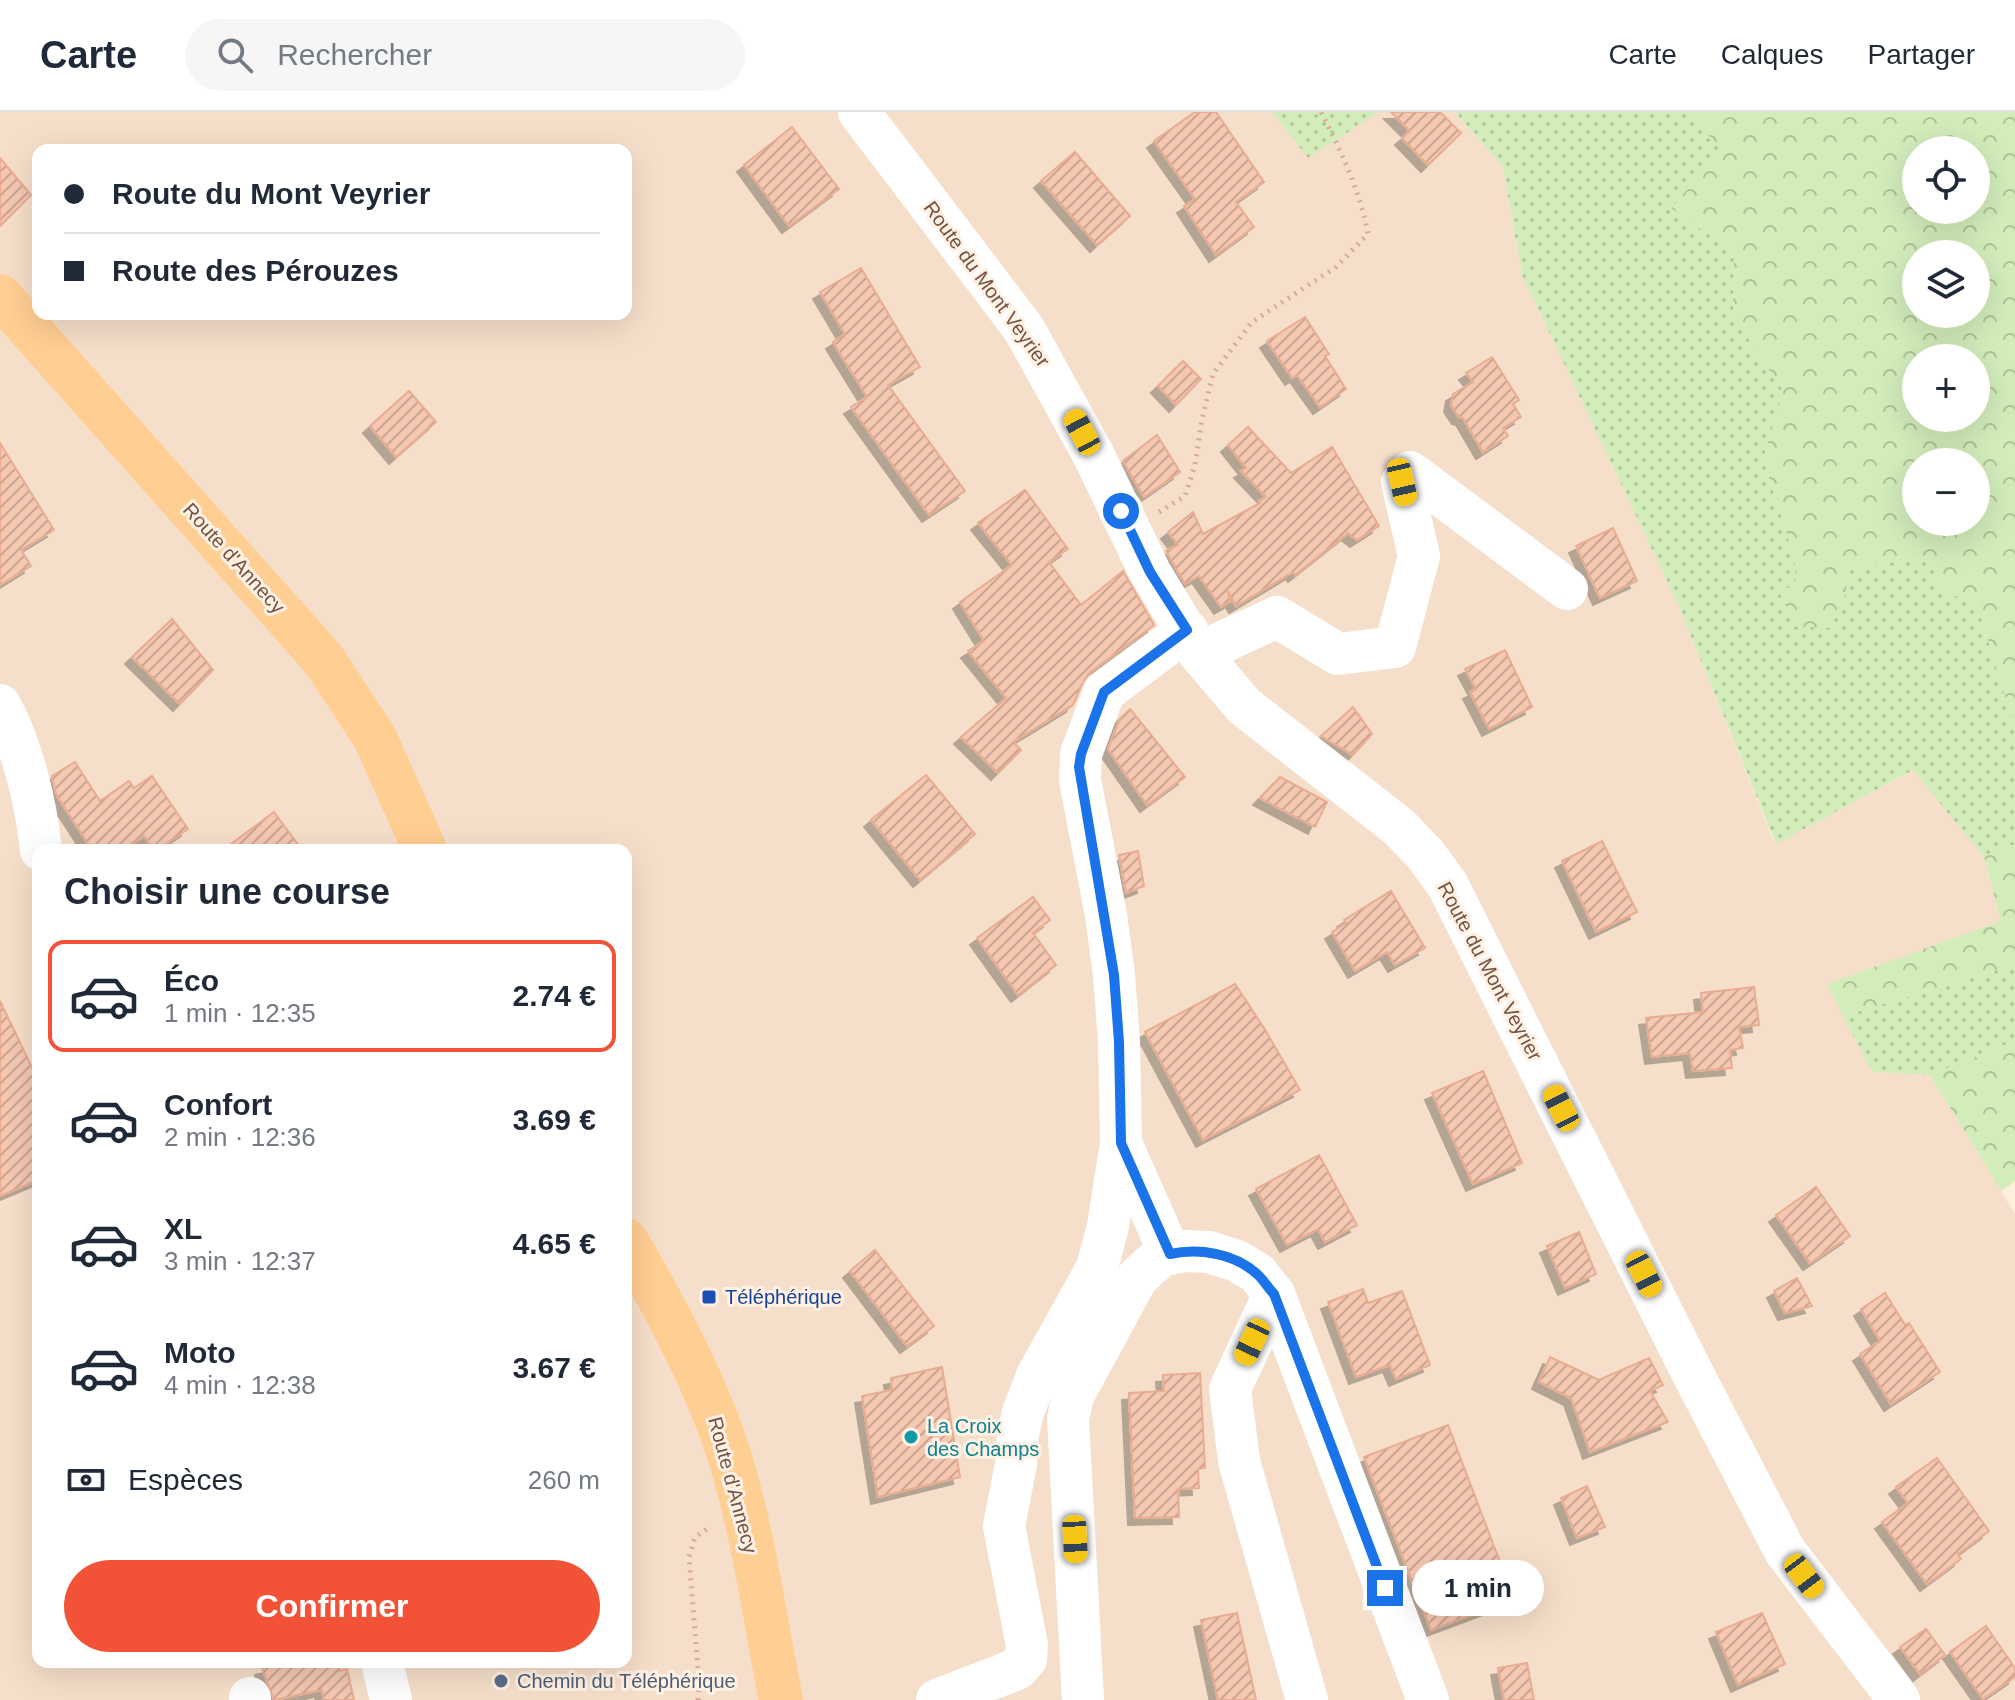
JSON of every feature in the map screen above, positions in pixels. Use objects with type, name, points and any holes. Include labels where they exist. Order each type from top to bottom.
[{"type":"main road","name":"Route d'Annecy","points":[[0,296],[324,660],[375,738],[422,844]]},
{"type":"main road","name":"Route d'Annecy","points":[[632,1251],[684,1344],[721,1433],[747,1523],[781,1700]]},
{"type":"street","name":"Route du Mont Veyrier","points":[[859,112],[1024,329],[1093,454],[1150,572],[1193,641],[1244,706],[1399,827],[1425,854],[1447,884],[1785,1551],[1899,1700]]},
{"type":"street","points":[[937,1700],[1017,1669],[1026,1659],[1027,1645],[1004,1526],[1016,1464],[1018,1434],[1037,1376],[1097,1268],[1108,1226],[1121,1143],[1119,1042],[1114,975],[1079,767],[1104,692],[1193,641],[1277,617],[1338,654],[1395,647],[1419,556],[1402,482],[1410,472],[1567,589]]},
{"type":"street","points":[[0,705],[31,791],[40,844]]},
{"type":"street","points":[[1121,1143],[1170,1254]]},
{"type":"street","points":[[1083,1700],[1068,1419],[1073,1396],[1137,1278],[1162,1255],[1184,1251],[1209,1252],[1237,1261],[1257,1273],[1274,1294],[1428,1700]]},
{"type":"street","points":[[1274,1294],[1230,1389],[1239,1461],[1307,1700]]},
{"type":"street","points":[[383,1668],[391,1700]]},
{"type":"path","points":[[1134,539],[1160,511],[1185,496],[1195,465],[1213,374],[1252,322],[1336,267],[1368,234],[1364,209],[1321,112]]},
{"type":"path","points":[[698,1700],[689,1557],[695,1537],[722,1524]]},
{"type":"shaded area","points":[[0,112],[1272,112],[1308,157],[1379,112],[1455,112],[1503,167],[1522,275],[1677,602],[1775,844],[1914,770],[1984,857],[2001,921],[1828,985],[1872,1072],[1930,1075],[2015,1214],[2015,1700],[0,1700]]},
{"type":"green space","points":[[1272,112],[1379,112],[1308,158]]},
{"type":"green space","points":[[1455,112],[1689,112],[1723,151],[1734,253],[1733,316],[1784,391],[1763,459],[1795,560],[1796,590],[1776,585],[1796,627],[1846,593],[1848,570],[1929,556],[1976,601],[2015,729],[2015,844],[1984,857],[1913,770],[1776,844],[1677,602],[1522,275],[1503,167]]},
{"type":"green space","points":[[1689,112],[2015,112],[2015,729],[1976,601],[1942,593],[1929,556],[1848,570],[1846,593],[1831,628],[1796,627],[1775,584],[1796,590],[1795,560],[1763,459],[1783,391],[1733,316],[1734,253],[1671,208],[1722,151]]},
{"type":"green space","points":[[2015,844],[2015,965],[1843,1016],[1827,984],[2001,921],[1984,857]]},
{"type":"green space","points":[[2015,965],[2015,1041],[1930,1075],[1872,1072],[1843,1016]]},
{"type":"green space","points":[[2015,1041],[2015,1181],[2001,1191],[1930,1075]]},
{"type":"building","points":[[1195,112],[1216,112],[1264,182],[1236,202],[1254,227],[1216,255],[1184,206],[1195,199],[1154,141]]},
{"type":"building","points":[[1391,112],[1440,112],[1461,133],[1428,165],[1402,138],[1410,131]]},
{"type":"building","points":[[792,127],[839,189],[789,226],[744,165]]},
{"type":"building","points":[[1075,152],[1130,216],[1097,245],[1041,181]]},
{"type":"building","points":[[0,158],[31,195],[0,226]]},
{"type":"building","points":[[861,268],[920,367],[888,385],[965,491],[929,515],[851,407],[867,397],[833,342],[845,334],[820,292]]},
{"type":"building","points":[[1305,317],[1329,354],[1325,356],[1346,389],[1320,407],[1297,375],[1292,378],[1267,341]]},
{"type":"building","points":[[1492,357],[1519,400],[1513,404],[1521,417],[1503,428],[1508,436],[1483,452],[1463,418],[1451,405],[1453,394],[1473,382],[1466,373]]},
{"type":"building","points":[[1183,361],[1201,379],[1176,405],[1158,386]]},
{"type":"building","points":[[409,391],[436,422],[396,457],[370,426]]},
{"type":"building","points":[[1248,427],[1291,473],[1332,447],[1379,526],[1357,540],[1348,533],[1295,575],[1293,572],[1236,606],[1227,590],[1231,601],[1221,607],[1199,576],[1185,584],[1166,551],[1178,545],[1168,532],[1193,512],[1203,534],[1266,497],[1241,471],[1246,468],[1228,445]]},
{"type":"building","points":[[1157,435],[1180,472],[1144,497],[1123,461]]},
{"type":"building","points":[[0,443],[54,530],[21,550],[31,566],[0,585]]},
{"type":"building","points":[[1025,490],[1068,549],[1049,562],[1081,605],[1123,571],[1154,625],[1089,673],[1073,705],[1013,742],[1021,750],[998,773],[961,737],[1006,698],[968,651],[984,641],[960,602],[1012,565],[978,523]]},
{"type":"building","points":[[1613,528],[1637,581],[1600,598],[1576,546]]},
{"type":"building","points":[[172,619],[213,670],[180,704],[132,657]]},
{"type":"building","points":[[1505,650],[1532,707],[1489,729],[1470,692],[1476,689],[1465,669]]},
{"type":"building","points":[[1353,707],[1372,734],[1353,755],[1321,736]]},
{"type":"building","points":[[1130,709],[1185,777],[1147,805],[1108,749],[1120,719]]},
{"type":"building","points":[[75,762],[100,801],[129,781],[134,788],[152,776],[188,829],[166,844],[149,844],[144,836],[133,844],[88,844],[56,794],[52,776]]},
{"type":"building","points":[[926,775],[975,834],[920,880],[871,820]]},
{"type":"building","points":[[1280,777],[1327,802],[1315,827],[1260,798]]},
{"type":"building","points":[[274,812],[298,844],[231,844]]},
{"type":"building","points":[[1602,841],[1637,912],[1596,932],[1562,861]]},
{"type":"building","points":[[1138,851],[1144,886],[1126,893],[1119,855]]},
{"type":"building","points":[[1391,891],[1425,948],[1395,965],[1387,952],[1355,971],[1332,932],[1346,923],[1344,920]]},
{"type":"building","points":[[1033,897],[1050,920],[1033,933],[1056,965],[1018,995],[977,938]]},
{"type":"building","points":[[1235,984],[1300,1090],[1203,1140],[1145,1032]]},
{"type":"building","points":[[1754,987],[1759,1025],[1739,1027],[1743,1048],[1730,1050],[1732,1068],[1693,1071],[1690,1053],[1652,1057],[1646,1018],[1703,1012],[1701,993]]},
{"type":"building","points":[[0,1001],[32,1068],[32,1183],[0,1196]]},
{"type":"building","points":[[1483,1071],[1522,1163],[1473,1184],[1432,1093]]},
{"type":"building","points":[[1319,1155],[1357,1225],[1325,1242],[1318,1229],[1287,1245],[1256,1189]]},
{"type":"building","points":[[1816,1187],[1850,1236],[1810,1263],[1776,1215]]},
{"type":"building","points":[[1579,1232],[1596,1274],[1565,1288],[1547,1246]]},
{"type":"building","points":[[875,1250],[934,1326],[907,1346],[850,1271]]},
{"type":"building","points":[[1797,1278],[1812,1306],[1785,1313],[1774,1291]]},
{"type":"building","points":[[1363,1289],[1368,1303],[1402,1291],[1430,1365],[1396,1379],[1390,1365],[1356,1377],[1328,1302]]},
{"type":"building","points":[[1885,1293],[1905,1325],[1909,1323],[1940,1372],[1891,1404],[1860,1354],[1880,1341],[1861,1309]]},
{"type":"building","points":[[1550,1357],[1599,1380],[1649,1358],[1663,1385],[1650,1391],[1668,1422],[1590,1452],[1571,1398],[1539,1382]]},
{"type":"building","name":"La Croix des Champs","points":[[942,1367],[960,1477],[878,1497],[862,1396],[892,1390],[891,1378]]},
{"type":"building","points":[[1200,1373],[1205,1468],[1198,1469],[1199,1488],[1178,1489],[1179,1517],[1135,1518],[1129,1393],[1164,1391],[1163,1375]]},
{"type":"building","points":[[1448,1425],[1514,1599],[1431,1630],[1364,1457]]},
{"type":"building","points":[[1937,1458],[1989,1531],[1958,1554],[1961,1559],[1927,1584],[1882,1522],[1908,1503],[1896,1487]]},
{"type":"building","points":[[1587,1486],[1605,1527],[1577,1538],[1561,1498]]},
{"type":"building","points":[[1237,1613],[1256,1700],[1218,1700],[1201,1620]]},
{"type":"building","points":[[1762,1613],[1785,1664],[1738,1685],[1716,1632]]},
{"type":"building","points":[[1986,1626],[2015,1668],[2015,1677],[1983,1699],[1950,1652]]},
{"type":"building","points":[[1926,1629],[1945,1655],[1920,1674],[1900,1647]]},
{"type":"building","points":[[1527,1663],[1534,1700],[1504,1700],[1498,1668]]},
{"type":"building","points":[[262,1668],[347,1669],[354,1700],[324,1700],[322,1690],[274,1700]]},
{"type":"place","name":"Téléphérique","points":[[709,1297]]},
{"type":"place","name":"La Croix des Champs","points":[[911,1437]]},
{"type":"place","name":"Chemin du Téléphérique","points":[[501,1681]]},
{"type":"route","points":[[1121,511],[1150,572],[1187,630],[1104,692],[1079,767],[1114,975],[1121,1143],[1170,1254],[1209,1252],[1237,1261],[1257,1273],[1274,1294],[1385,1588]]}]
